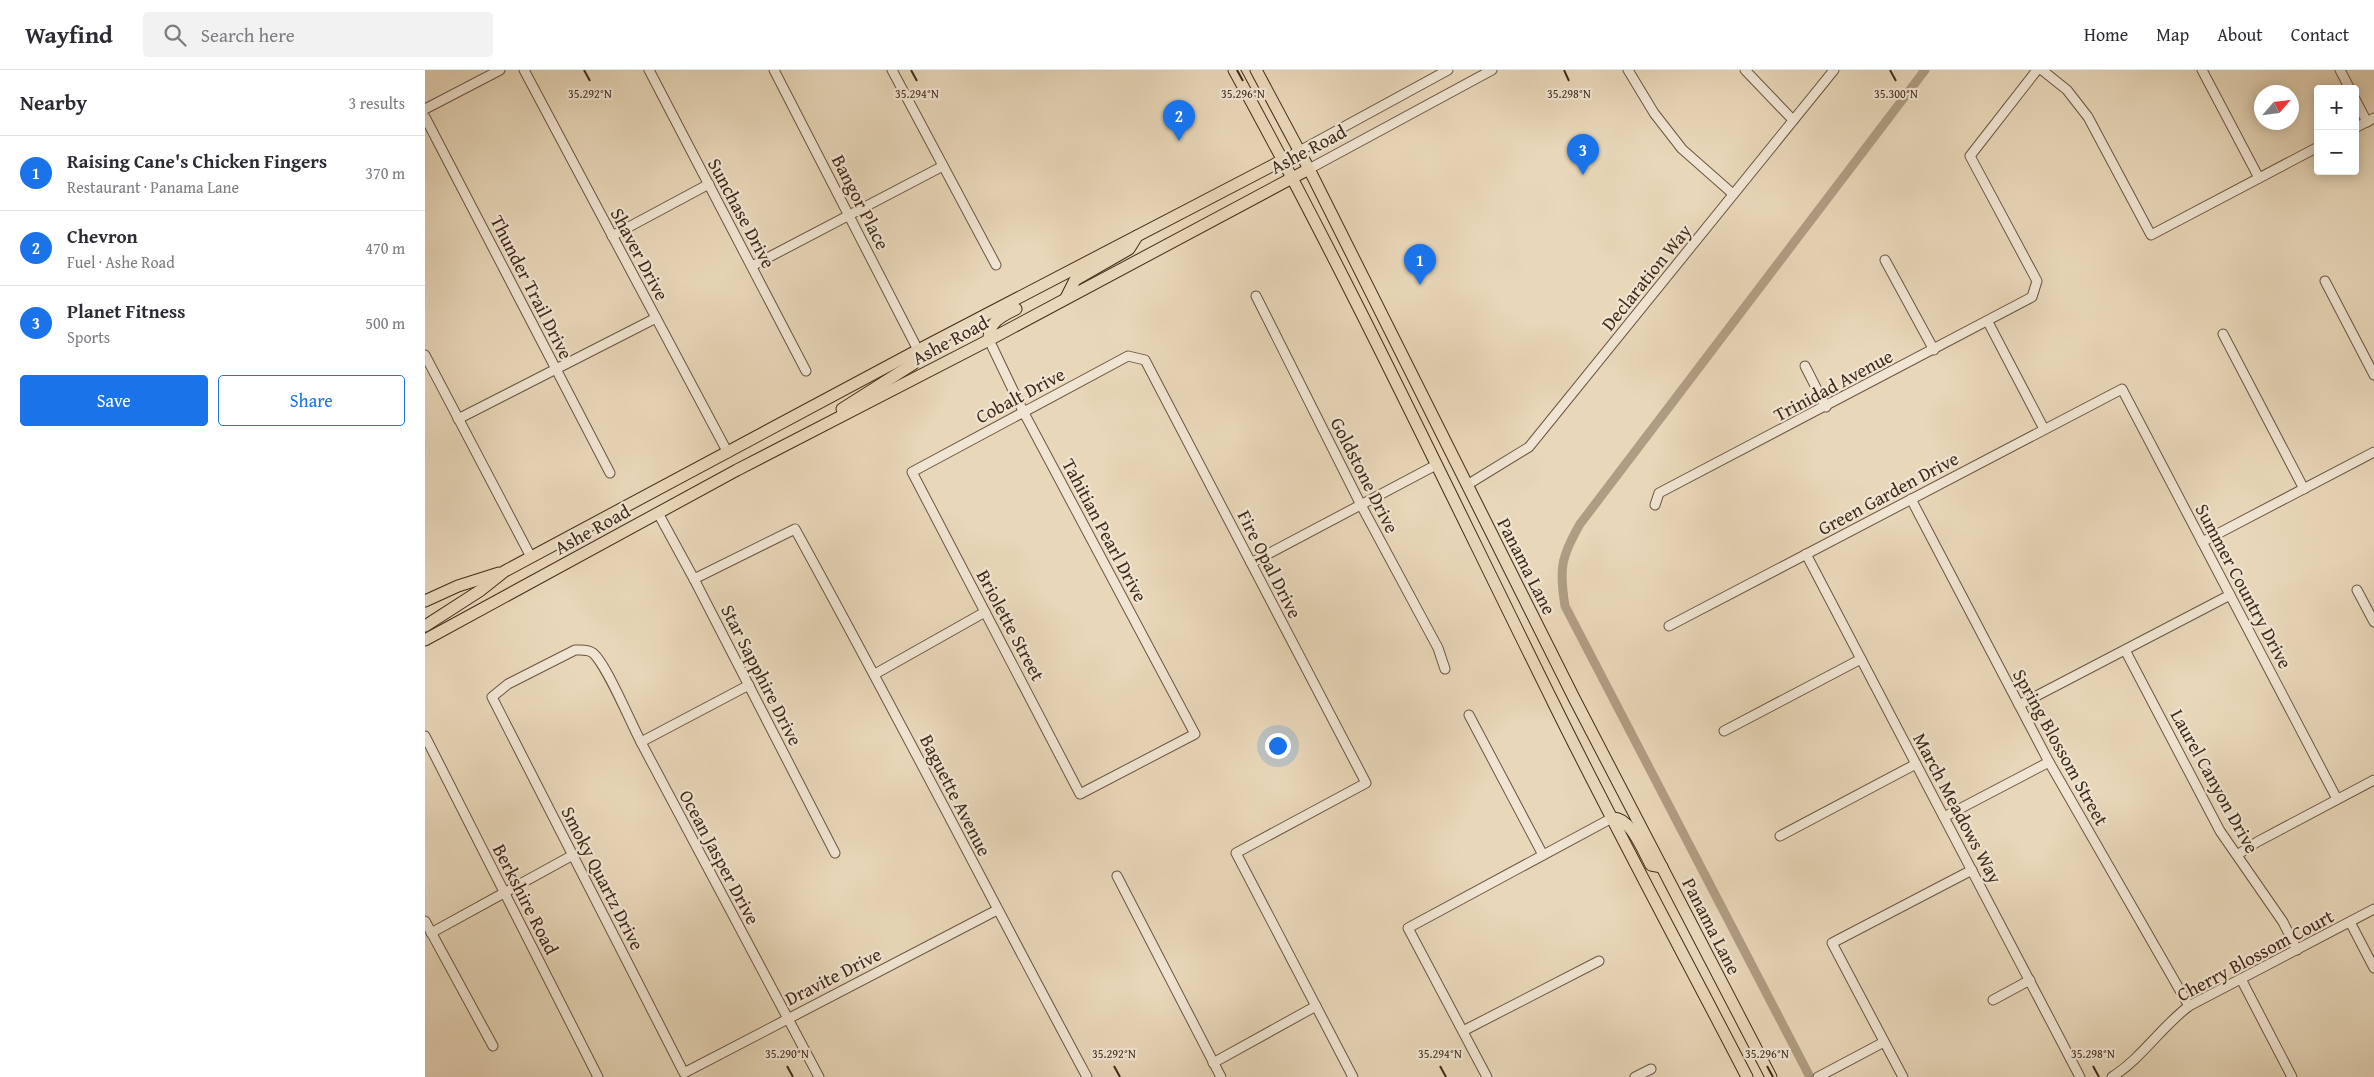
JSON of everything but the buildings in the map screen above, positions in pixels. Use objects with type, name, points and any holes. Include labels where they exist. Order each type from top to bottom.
[{"type":"main road","name":"Panama Lane","points":[[1234,70],[1283,160],[1437,465],[1555,707],[1747,1077]]},
{"type":"main road","name":"Panama Lane","points":[[1256,70],[1309,169],[1467,486],[1771,1077]]},
{"type":"main road","name":"Ashe Road","points":[[425,626],[481,590],[505,571],[918,350],[1283,160]]},
{"type":"main road","name":"Ashe Road","points":[[425,640],[658,512],[989,340],[1309,169]]},
{"type":"main road","points":[[1066,298],[1075,280],[1129,249],[1137,236]]},
{"type":"main road","points":[[989,340],[990,328],[995,321],[1047,292],[1057,279]]},
{"type":"main road","points":[[833,420],[838,412],[860,396],[913,364],[918,350]]},
{"type":"main road","points":[[1437,465],[1467,486]]},
{"type":"main road","points":[[425,601],[457,586],[505,571]]},
{"type":"main road","points":[[1613,818],[1618,817],[1627,822],[1651,865],[1662,867]]},
{"type":"street","points":[[425,109],[499,70]]},
{"type":"street","name":"Shaver Drive","points":[[524,70],[728,453]]},
{"type":"street","name":"Sunchase Drive","points":[[649,70],[806,371]]},
{"type":"street","name":"Bangor Place","points":[[774,70],[918,350]]},
{"type":"street","points":[[892,70],[996,265]]},
{"type":"street","name":"Ashe Road","points":[[1283,160],[1298,150],[1447,70]]},
{"type":"street","name":"Ashe Road","points":[[1309,169],[1492,70]]},
{"type":"street","points":[[1745,70],[1793,120]]},
{"type":"street","name":"Declaration Way","points":[[1467,486],[1529,447],[1833,70]]},
{"type":"street","name":"Trinidad Avenue","points":[[1655,505],[1659,493],[1988,322],[2032,297],[2037,281],[1970,156],[2037,70]]},
{"type":"street","points":[[2043,70],[2067,90],[2088,117],[2151,235],[2314,149]]},
{"type":"street","points":[[2202,70],[2259,178]]},
{"type":"street","points":[[2340,70],[2348,85]]},
{"type":"street","points":[[1631,71],[1654,113],[1682,149],[1733,194]]},
{"type":"street","points":[[2359,105],[2370,120]]},
{"type":"street","name":"Thunder Trail Drive","points":[[425,116],[610,473]]},
{"type":"street","points":[[752,266],[943,166]]},
{"type":"street","points":[[612,236],[709,184]]},
{"type":"street","points":[[1885,260],[1934,350]]},
{"type":"street","points":[[2325,281],[2374,375]]},
{"type":"street","name":"Goldstone Drive","points":[[1256,296],[1361,505],[1438,648],[1445,669]]},
{"type":"street","points":[[458,419],[656,318]]},
{"type":"street","points":[[1988,322],[2044,429]]},
{"type":"street","points":[[2223,334],[2304,489]]},
{"type":"street","name":"Tahitian Pearl Drive","points":[[989,340],[1023,411],[1195,734],[1080,794]]},
{"type":"street","points":[[425,355],[531,557]]},
{"type":"street","name":"Cobalt Drive","points":[[912,472],[1128,356],[1145,360]]},
{"type":"street","name":"Fire Opal Drive","points":[[1145,360],[1365,783],[1236,853],[1316,1006]]},
{"type":"street","points":[[1805,366],[1826,406]]},
{"type":"street","name":"Green Garden Drive","points":[[1669,626],[2122,389]]},
{"type":"street","name":"Summer Country Drive","points":[[2122,389],[2337,800]]},
{"type":"street","points":[[2202,542],[2374,452]]},
{"type":"street","points":[[1251,563],[1437,465]]},
{"type":"street","name":"Briolette Street","points":[[912,472],[1080,794]]},
{"type":"street","name":"Spring Blossom Street","points":[[1911,499],[2049,762],[2189,1006]]},
{"type":"street","name":"Star Sapphire Drive","points":[[658,512],[835,853]]},
{"type":"street","name":"Baguette Avenue","points":[[694,579],[795,529],[875,674],[997,910],[1087,1077]]},
{"type":"street","name":"March Meadows Way","points":[[1806,554],[2080,1077]]},
{"type":"street","points":[[2357,590],[2374,622]]},
{"type":"street","points":[[2019,705],[2230,595]]},
{"type":"street","points":[[875,674],[985,612]]},
{"type":"street","name":"Smoky Quartz Drive","points":[[593,653],[586,650],[575,650],[508,684],[492,697],[684,1073]]},
{"type":"street","name":"Laurel Canyon Drive","points":[[2125,650],[2213,819],[2283,922],[2297,950]]},
{"type":"street","name":"Ocean Jasper Drive","points":[[593,653],[603,666],[641,742],[819,1077]]},
{"type":"street","points":[[1724,731],[1861,659]]},
{"type":"street","points":[[641,742],[749,686]]},
{"type":"street","points":[[1469,715],[1543,855]]},
{"type":"street","name":"Berkshire Road","points":[[425,736],[598,1077]]},
{"type":"street","points":[[1944,817],[2049,762]]},
{"type":"street","points":[[1779,836],[1916,764]]},
{"type":"street","points":[[2237,856],[2257,842],[2374,780]]},
{"type":"street","points":[[1487,1077],[1408,928],[1613,818]]},
{"type":"street","points":[[431,933],[573,855]]},
{"type":"street","points":[[1903,1077],[1832,943],[1972,870]]},
{"type":"street","points":[[1117,876],[1221,1077]]},
{"type":"street","name":"Cherry Blossom Court","points":[[2112,1077],[2138,1057],[2164,1028],[2189,1006],[2374,909]]},
{"type":"street","name":"Dravite Drive","points":[[684,1073],[997,910]]},
{"type":"street","points":[[425,921],[493,1046]]},
{"type":"street","points":[[2350,922],[2374,968]]},
{"type":"street","points":[[1463,1031],[1599,961]]},
{"type":"street","points":[[2241,979],[2293,1077]]},
{"type":"street","points":[[1993,1000],[2030,980]]},
{"type":"street","points":[[1213,1062],[1316,1006],[1353,1077]]},
{"type":"street","points":[[1822,1075],[1884,1042]]},
{"type":"street","points":[[1635,1077],[1651,1069]]},
{"type":"waterway","points":[[1810,1077],[1565,606],[1562,582],[1563,563],[1580,524],[1925,70]]},
{"type":"place","name":"Chevron","points":[[1179,141]]},
{"type":"place","name":"Planet Fitness","points":[[1583,175]]},
{"type":"place","name":"Raising Cane's Chicken Fingers","points":[[1420,285]]}]
